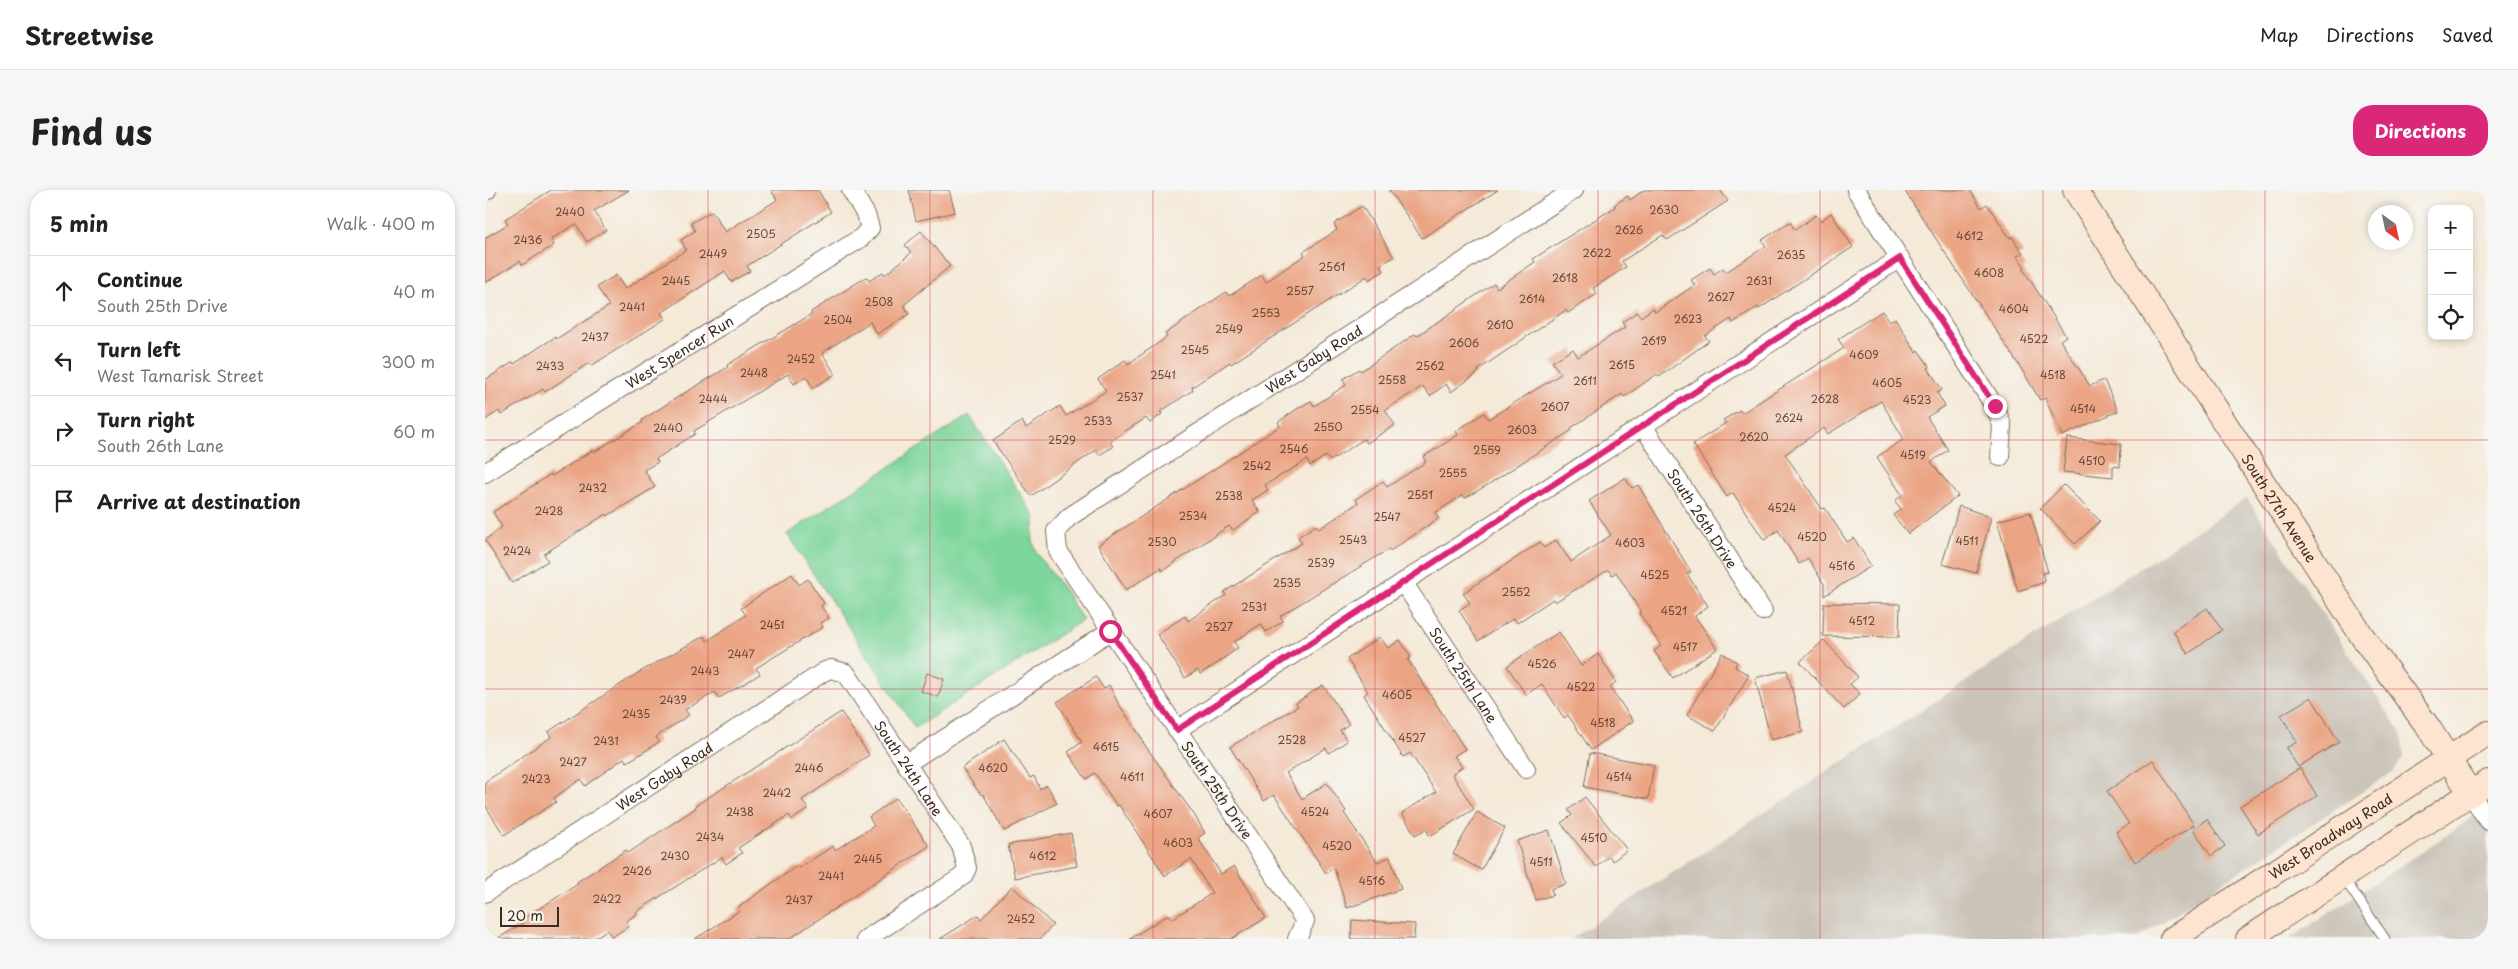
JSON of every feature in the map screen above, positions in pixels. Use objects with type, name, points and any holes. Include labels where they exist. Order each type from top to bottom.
[{"type":"main road","name":"South 27th Avenue","points":[[2075,190],[2362,636],[2449,759],[2479,788]]},
{"type":"main road","name":"West Broadway Road","points":[[2171,939],[2488,733]]},
{"type":"main road","points":[[2248,939],[2479,788]]},
{"type":"street","name":"West Spencer Run","points":[[485,473],[861,238],[870,228],[866,215],[851,190]]},
{"type":"street","name":"West Gaby Road","points":[[1056,531],[1069,517],[1574,190]]},
{"type":"street","points":[[1856,190],[1995,406],[2001,425],[2000,457]]},
{"type":"street","points":[[1177,730],[1900,258]]},
{"type":"street","name":"South 26th Drive","points":[[1643,426],[1763,611]]},
{"type":"street","name":"South 25th Drive","points":[[1056,531],[1058,551],[1305,921],[1297,939]]},
{"type":"street","name":"South 25th Lane","points":[[1403,582],[1525,769]]},
{"type":"street","points":[[905,764],[1110,631]]},
{"type":"street","name":"West Gaby Road","points":[[485,893],[825,671],[831,669],[846,673]]},
{"type":"street","name":"South 24th Lane","points":[[846,673],[961,846],[967,868],[963,876],[866,939]]},
{"type":"street","name":"South 27th Avenue","points":[[2479,788],[2488,821]]},
{"type":"lane","points":[[2343,877],[2385,939]]},
{"type":"shaded area","points":[[2247,498],[2401,733],[2404,756],[2394,771],[2136,939],[1571,939]]},
{"type":"shaded area","points":[[2488,807],[2488,939],[2289,939],[2387,875]]},
{"type":"green space","points":[[969,415],[1036,518],[1033,538],[1036,552],[1061,585],[1083,620],[915,728],[787,534]]},
{"type":"building","points":[[551,190],[629,190],[594,211],[606,230],[587,242],[576,224],[551,239],[554,245],[522,265],[520,261],[485,283],[485,238],[508,224],[505,219]]},
{"type":"building","points":[[771,190],[818,190],[831,212],[747,266],[750,271],[731,282],[725,271],[661,313],[665,319],[591,366],[589,363],[545,392],[543,389],[501,415],[499,411],[485,420],[485,380],[609,306],[597,287],[616,275],[625,289],[686,250],[681,240],[695,231],[691,223],[712,211],[725,232],[777,200]]},
{"type":"building","points":[[909,190],[949,190],[955,212],[916,221]]},
{"type":"building","points":[[1389,190],[1498,190],[1422,238]]},
{"type":"building","points":[[1644,190],[1720,190],[1728,201],[1667,240],[1663,235],[1622,261],[1626,267],[1593,288],[1597,294],[1568,313],[1566,310],[1478,370],[1479,372],[1451,392],[1446,384],[1430,396],[1423,386],[1385,410],[1395,425],[1367,443],[1364,439],[1330,461],[1326,456],[1310,466],[1307,460],[1265,485],[1268,490],[1252,500],[1260,512],[1233,530],[1229,526],[1162,571],[1161,568],[1126,590],[1098,545],[1280,426],[1278,422],[1297,409],[1311,401],[1314,406],[1346,385],[1343,379],[1359,369],[1361,371],[1415,334],[1417,336],[1494,283],[1497,288],[1535,262],[1533,259],[1615,207],[1614,205],[1628,196],[1630,200]]},
{"type":"building","points":[[1904,190],[1970,190],[1981,208],[1987,204],[2010,238],[2012,237],[2023,253],[2017,256],[2025,267],[2023,269],[2066,336],[2060,340],[2090,386],[2104,380],[2118,411],[2062,436],[2045,398],[2040,400]]},
{"type":"building","points":[[1362,206],[1394,257],[1380,265],[1384,271],[1369,280],[1367,276],[1231,364],[1230,362],[1192,387],[1193,390],[1160,412],[1162,414],[1150,423],[1146,418],[1110,441],[1113,447],[1099,455],[1096,450],[1031,496],[993,441],[1022,421],[1026,428],[1060,406],[1066,416],[1106,391],[1098,379],[1125,360],[1128,364],[1167,337],[1165,334],[1226,292],[1229,296],[1262,275],[1266,282],[1305,255],[1303,252],[1337,230],[1334,224]]},
{"type":"building","points":[[1831,213],[1853,247],[1759,309],[1758,307],[1733,323],[1731,319],[1705,336],[1709,341],[1659,377],[1657,374],[1624,397],[1622,394],[1571,428],[1572,430],[1489,484],[1465,498],[1463,495],[1435,513],[1439,518],[1390,551],[1389,549],[1280,616],[1283,621],[1266,632],[1261,624],[1234,642],[1238,648],[1216,664],[1200,674],[1198,670],[1185,678],[1157,634],[1185,616],[1188,621],[1226,595],[1224,592],[1302,543],[1298,537],[1316,525],[1319,529],[1358,503],[1356,499],[1383,481],[1387,487],[1426,462],[1423,457],[1458,435],[1456,431],[1484,413],[1488,419],[1561,374],[1552,362],[1573,349],[1578,357],[1625,327],[1622,322],[1637,312],[1641,317],[1653,308],[1655,312],[1695,285],[1691,280],[1710,268],[1714,274],[1723,268],[1726,272],[1766,246],[1762,240],[1790,222],[1795,230],[1816,215],[1821,221]]},
{"type":"building","points":[[921,231],[950,266],[904,305],[909,314],[877,334],[870,322],[822,353],[835,374],[813,388],[806,376],[794,384],[788,374],[694,431],[695,434],[656,459],[658,462],[644,470],[655,487],[607,516],[606,514],[544,554],[548,561],[512,583],[485,540],[502,527],[493,512],[551,474],[552,476],[643,422],[642,420],[728,367],[727,365],[812,314],[811,312],[866,277],[869,281],[883,272],[885,275],[911,253],[905,245]]},
{"type":"building","points":[[1882,311],[1889,322],[1895,318],[1916,352],[1918,350],[1930,367],[1928,368],[1942,390],[1937,393],[1945,406],[1927,417],[1948,450],[1931,462],[1958,496],[1908,534],[1893,515],[1901,509],[1895,501],[1902,495],[1877,457],[1904,439],[1881,401],[1828,434],[1824,428],[1785,454],[1822,509],[1825,508],[1847,542],[1854,538],[1871,566],[1824,596],[1824,584],[1808,558],[1799,564],[1778,530],[1764,540],[1733,493],[1727,497],[1693,444],[1726,423],[1723,420],[1740,410],[1742,413],[1844,348],[1838,339]]},
{"type":"building","points":[[2067,438],[2121,444],[2120,467],[2113,466],[2113,477],[2063,472]]},
{"type":"building","points":[[1625,478],[1632,488],[1638,485],[1691,572],[1687,574],[1708,606],[1695,616],[1717,649],[1673,678],[1654,651],[1661,646],[1639,613],[1641,612],[1616,572],[1612,575],[1608,570],[1555,602],[1553,599],[1517,623],[1514,618],[1478,641],[1459,610],[1470,603],[1463,593],[1540,542],[1544,548],[1556,540],[1571,562],[1611,535],[1589,501]]},
{"type":"building","points":[[2064,485],[2100,521],[2075,544],[2040,508]]},
{"type":"building","points":[[1959,506],[1991,517],[1976,573],[1942,564]]},
{"type":"building","points":[[2030,512],[2048,572],[2042,573],[2045,582],[2018,591],[1997,521]]},
{"type":"building","points":[[792,574],[799,585],[808,579],[824,603],[821,606],[829,618],[820,623],[823,627],[756,668],[760,674],[742,685],[719,698],[715,692],[685,710],[689,715],[656,737],[659,742],[627,762],[624,758],[585,786],[581,779],[554,798],[556,802],[504,835],[485,805],[485,782],[551,737],[548,732],[638,673],[704,636],[707,641],[746,615],[741,608]]},
{"type":"building","points":[[1824,603],[1900,604],[1899,637],[1823,636]]},
{"type":"building","points":[[2207,608],[2222,630],[2188,654],[2173,631]]},
{"type":"building","points":[[1559,632],[1581,666],[1598,654],[1616,682],[1610,687],[1633,721],[1591,750],[1568,715],[1564,718],[1542,684],[1526,695],[1507,666]]},
{"type":"building","points":[[1380,637],[1388,648],[1400,640],[1411,657],[1408,660],[1465,749],[1454,756],[1462,767],[1452,774],[1474,809],[1430,836],[1426,829],[1415,835],[1402,813],[1436,792],[1410,753],[1403,757],[1364,695],[1368,692],[1347,659]]},
{"type":"building","points":[[1824,640],[1858,677],[1850,684],[1860,694],[1844,709],[1800,662]]},
{"type":"building","points":[[1722,653],[1737,662],[1735,667],[1749,675],[1715,731],[1687,715]]},
{"type":"building","points":[[1787,670],[1803,732],[1771,740],[1755,678]]},
{"type":"building","points":[[927,673],[944,679],[938,697],[921,691]]},
{"type":"building","points":[[1096,677],[1104,689],[1109,685],[1142,741],[1195,816],[1205,833],[1198,838],[1221,874],[1234,866],[1266,918],[1231,939],[1130,939],[1169,914],[1172,919],[1212,893],[1191,859],[1165,876],[1119,805],[1117,806],[1095,773],[1086,779],[1068,752],[1082,742],[1057,702]]},
{"type":"building","points":[[1323,685],[1349,724],[1340,730],[1347,741],[1329,753],[1326,748],[1286,773],[1302,799],[1327,783],[1346,811],[1344,813],[1377,862],[1390,857],[1401,889],[1347,908],[1334,868],[1326,873],[1274,795],[1264,801],[1230,747],[1298,706],[1296,703]]},
{"type":"building","points":[[2311,697],[2339,742],[2298,767],[2286,748],[2297,742],[2281,715]]},
{"type":"building","points":[[841,712],[869,755],[802,800],[808,809],[792,820],[789,815],[738,848],[742,853],[726,864],[722,857],[636,912],[637,914],[626,921],[629,926],[612,937],[607,930],[593,939],[497,939],[523,923],[521,920],[578,884],[577,882],[626,850],[628,853],[696,808],[695,806]]},
{"type":"building","points":[[1004,739],[1030,778],[1034,776],[1040,789],[1047,785],[1057,803],[1004,831],[983,794],[981,795],[962,768]]},
{"type":"building","points":[[1590,753],[1654,765],[1648,799],[1584,787]]},
{"type":"building","points":[[2153,760],[2194,825],[2135,862],[2116,832],[2129,824],[2107,791]]},
{"type":"building","points":[[2300,768],[2317,796],[2258,834],[2240,806]]},
{"type":"building","points":[[1585,797],[1627,850],[1613,861],[1609,856],[1596,867],[1561,823],[1572,815],[1568,810]]},
{"type":"building","points":[[896,798],[929,846],[789,939],[695,939],[739,911],[737,908],[797,866],[799,868],[833,846],[835,850],[874,826],[869,817]]},
{"type":"building","points":[[1477,812],[1505,828],[1481,870],[1453,854]]},
{"type":"building","points":[[2207,819],[2225,846],[2211,856],[2193,829]]},
{"type":"building","points":[[1549,830],[1566,884],[1551,889],[1553,895],[1536,900],[1517,841]]},
{"type":"building","points":[[1071,833],[1077,866],[1015,878],[1008,845]]},
{"type":"building","points":[[1012,886],[1053,925],[1040,939],[940,939],[978,915],[981,919]]},
{"type":"building","points":[[1352,920],[1415,924],[1414,939],[1351,939]]},
{"type":"route","points":[[1110,631],[1177,730],[1900,258],[1995,406]]}]
